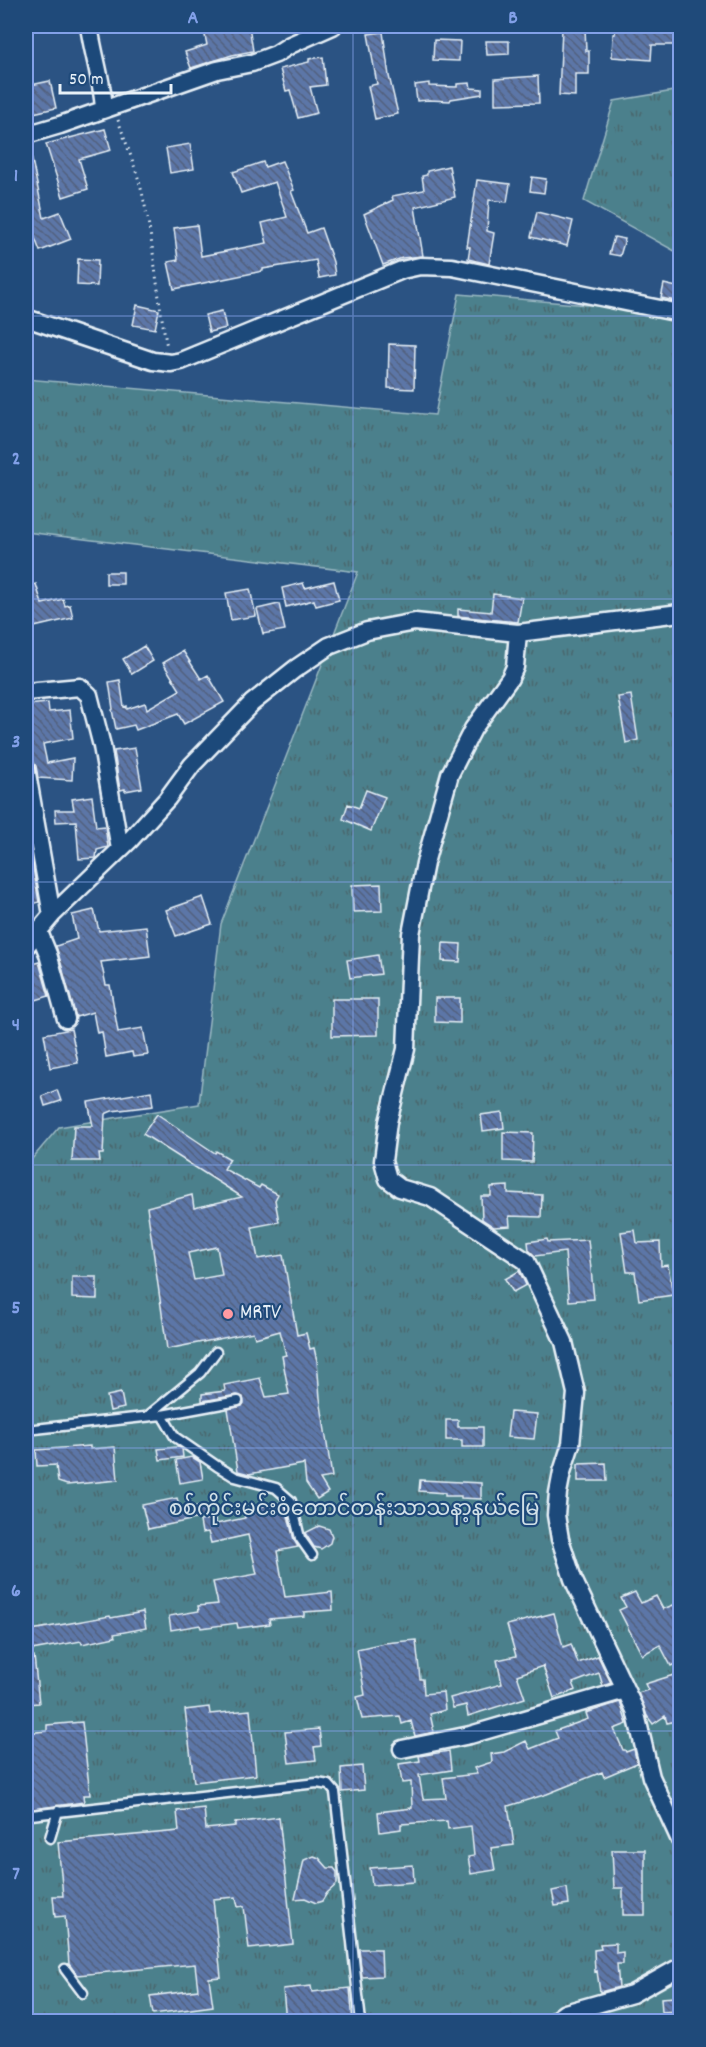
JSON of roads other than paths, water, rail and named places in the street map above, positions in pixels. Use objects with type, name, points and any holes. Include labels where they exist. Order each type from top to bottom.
[{"type":"street","points":[[89,26],[93,51],[108,107]]},
{"type":"street","points":[[26,135],[217,70],[252,63],[333,26]]},
{"type":"street","points":[[26,318],[153,361],[171,363],[202,354],[386,276],[420,266],[452,267],[681,313]]},
{"type":"street","points":[[26,946],[52,915],[159,808],[192,765],[252,703],[329,646],[367,631],[415,622],[518,633],[681,613]]},
{"type":"street","points":[[518,633],[515,667],[510,678],[473,729],[450,774],[425,863],[411,934],[406,1049],[388,1122],[383,1161],[388,1179],[400,1188],[430,1197],[526,1261],[564,1342],[576,1393],[571,1444],[562,1472],[556,1515],[566,1561],[634,1710],[642,1734],[651,1777],[681,1840]]},
{"type":"street","points":[[26,692],[80,687],[89,695],[102,746],[120,849]]},
{"type":"street","points":[[26,768],[52,915]]},
{"type":"street","points":[[39,932],[48,954],[66,1019]]},
{"type":"street","points":[[402,1749],[470,1735],[625,1690]]},
{"type":"street","points":[[552,2022],[565,2013],[632,1994],[681,1966]]},
{"type":"lane","points":[[149,1415],[200,1373],[216,1352]]},
{"type":"lane","points":[[26,1431],[162,1415],[238,1401]]},
{"type":"lane","points":[[162,1415],[175,1437],[217,1466],[235,1477],[276,1488],[291,1501],[300,1538],[312,1555]]},
{"type":"lane","points":[[31,1815],[317,1783],[329,1785],[335,1792],[341,1834],[361,2022]]},
{"type":"lane","points":[[50,1838],[58,1811]]},
{"type":"lane","points":[[65,1969],[83,1993]]},
{"type":"place","name":"MRTV","points":[[228,1314]]},
{"type":"park label","name":"စစ်ကိုင်းမင်းဝံတောင်တန်းသာသနာ့နယ်မြေ","points":[[354,1511]]}]
